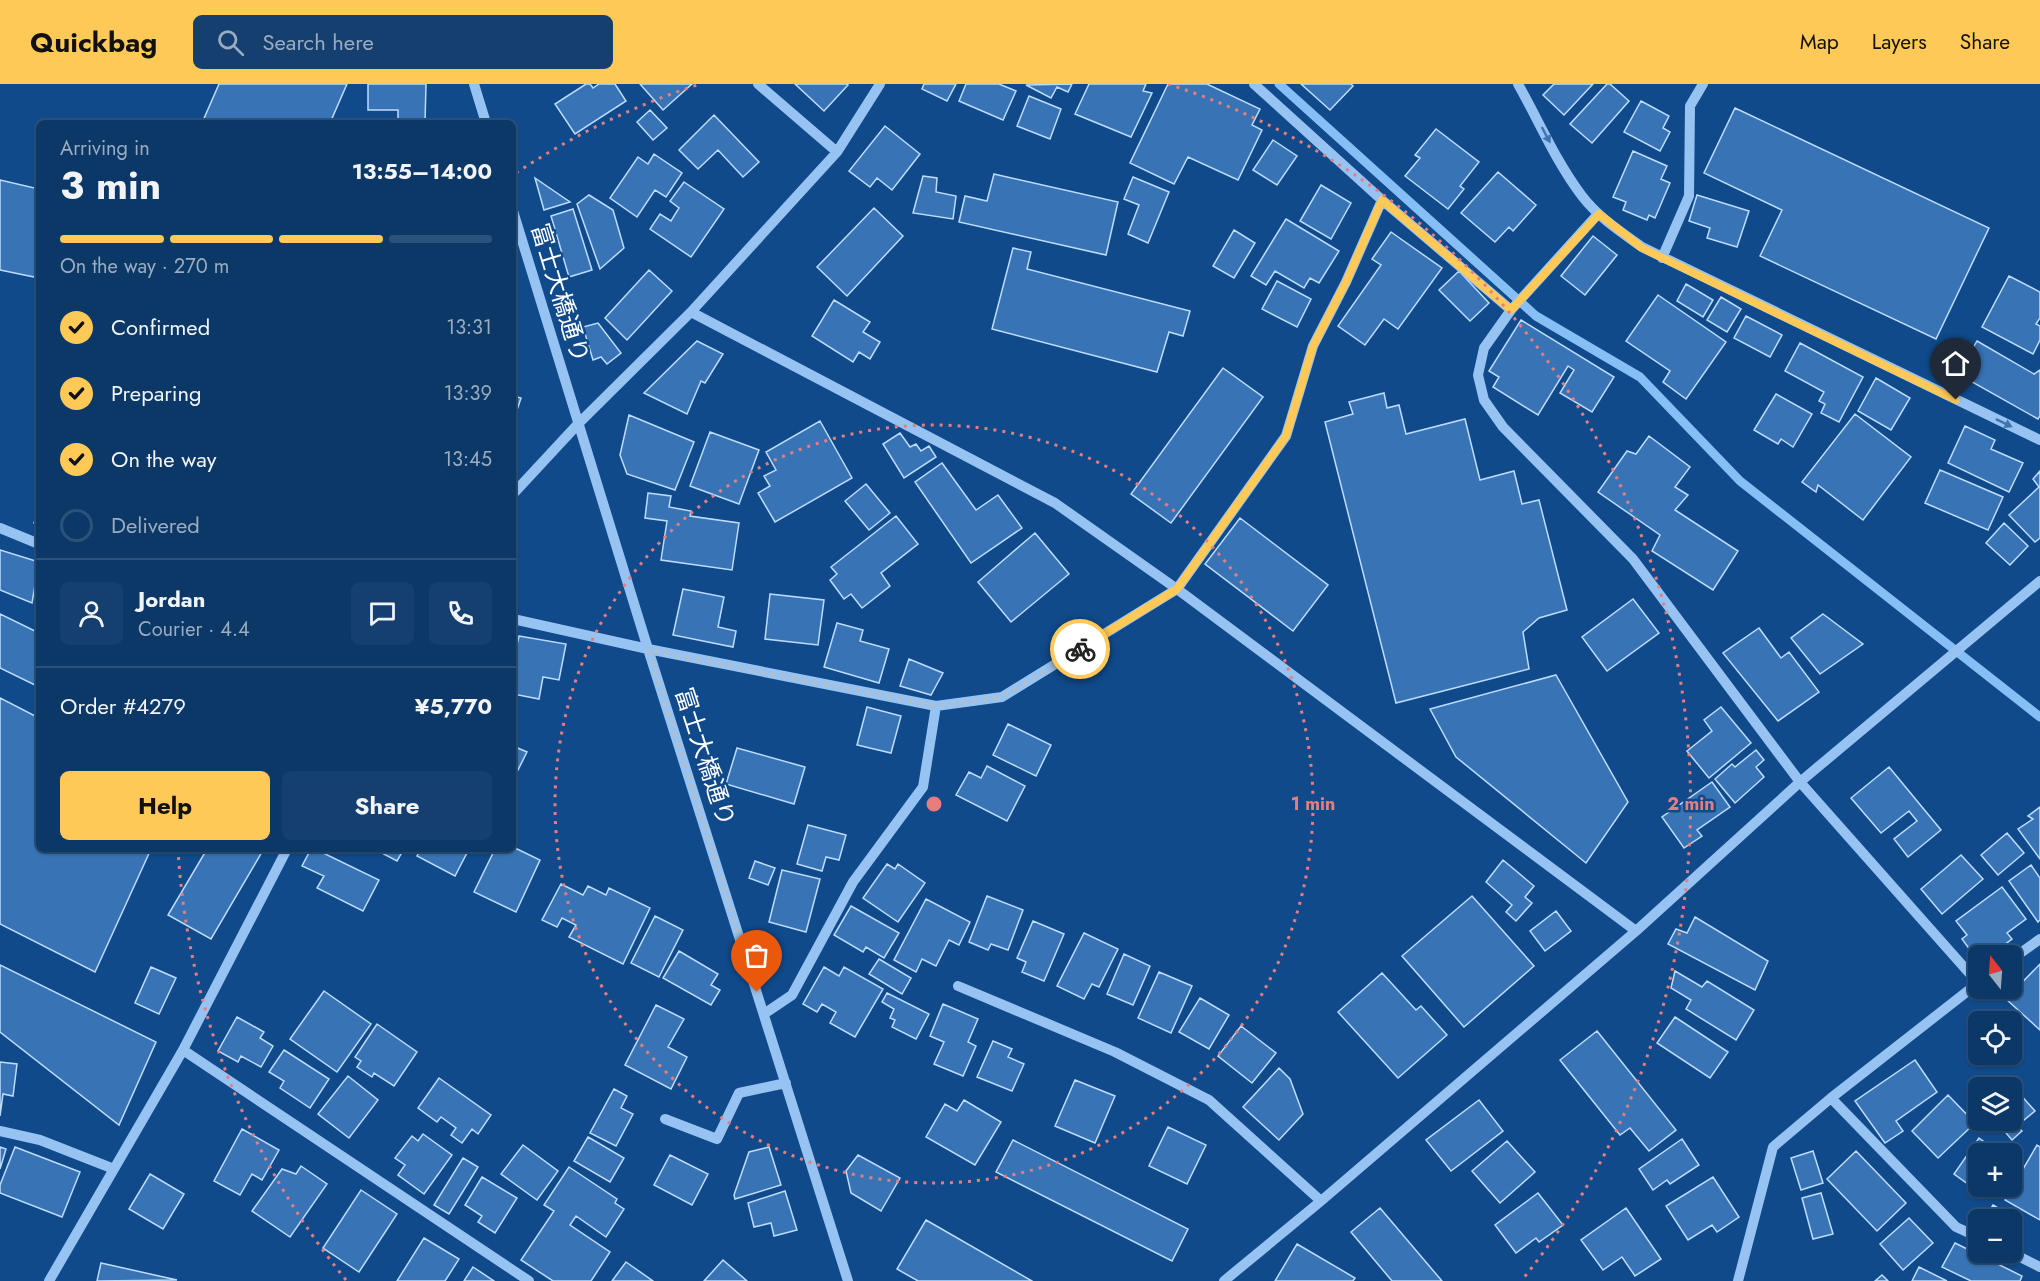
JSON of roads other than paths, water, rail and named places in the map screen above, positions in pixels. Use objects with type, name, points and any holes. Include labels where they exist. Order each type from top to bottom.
[{"type":"street","points":[[474,84],[485,120]]},
{"type":"street","points":[[758,84],[837,152]]},
{"type":"street","points":[[516,492],[578,424],[691,312],[837,152],[880,84]]},
{"type":"street","points":[[1254,84],[1382,200],[1511,310]]},
{"type":"street","points":[[1518,84],[1565,170],[1583,197],[1599,214],[1642,248],[2040,440]]},
{"type":"street","points":[[1662,258],[1689,196],[1690,106],[1703,84]]},
{"type":"street","points":[[516,620],[648,650],[936,706],[1002,697],[1177,589],[1286,436],[1313,346],[1346,282],[1382,200]]},
{"type":"street","points":[[1599,214],[1511,310],[1484,348],[1478,375],[1484,400],[1503,427],[1633,559],[1800,782],[1968,972]]},
{"type":"street","name":"富士大橋通り","points":[[516,221],[648,650],[848,1281]]},
{"type":"street","points":[[691,312],[1055,503],[1177,589],[1636,931]]},
{"type":"street","points":[[0,528],[36,543]]},
{"type":"street","points":[[1224,1281],[1321,1201],[1636,931],[1800,782],[2040,581]]},
{"type":"street","points":[[764,1014],[792,995],[853,882],[923,787],[936,706]]},
{"type":"street","points":[[49,1281],[183,1050],[285,852]]},
{"type":"street","points":[[2022,952],[2040,939]]},
{"type":"street","points":[[958,986],[1115,1052],[1209,1100],[1321,1201]]},
{"type":"street","points":[[1738,1281],[1773,1147],[1831,1098],[1968,991]]},
{"type":"street","points":[[183,1050],[529,1281]]},
{"type":"street","points":[[665,1119],[717,1139],[739,1093],[786,1083]]},
{"type":"street","points":[[1831,1098],[1956,1227],[1968,1233]]},
{"type":"street","points":[[0,1131],[40,1140],[114,1169]]},
{"type":"street","points":[[2022,1258],[2040,1267]]},
{"type":"waterway","points":[[1279,84],[1536,316],[1640,377],[1740,481],[2040,717]]}]
